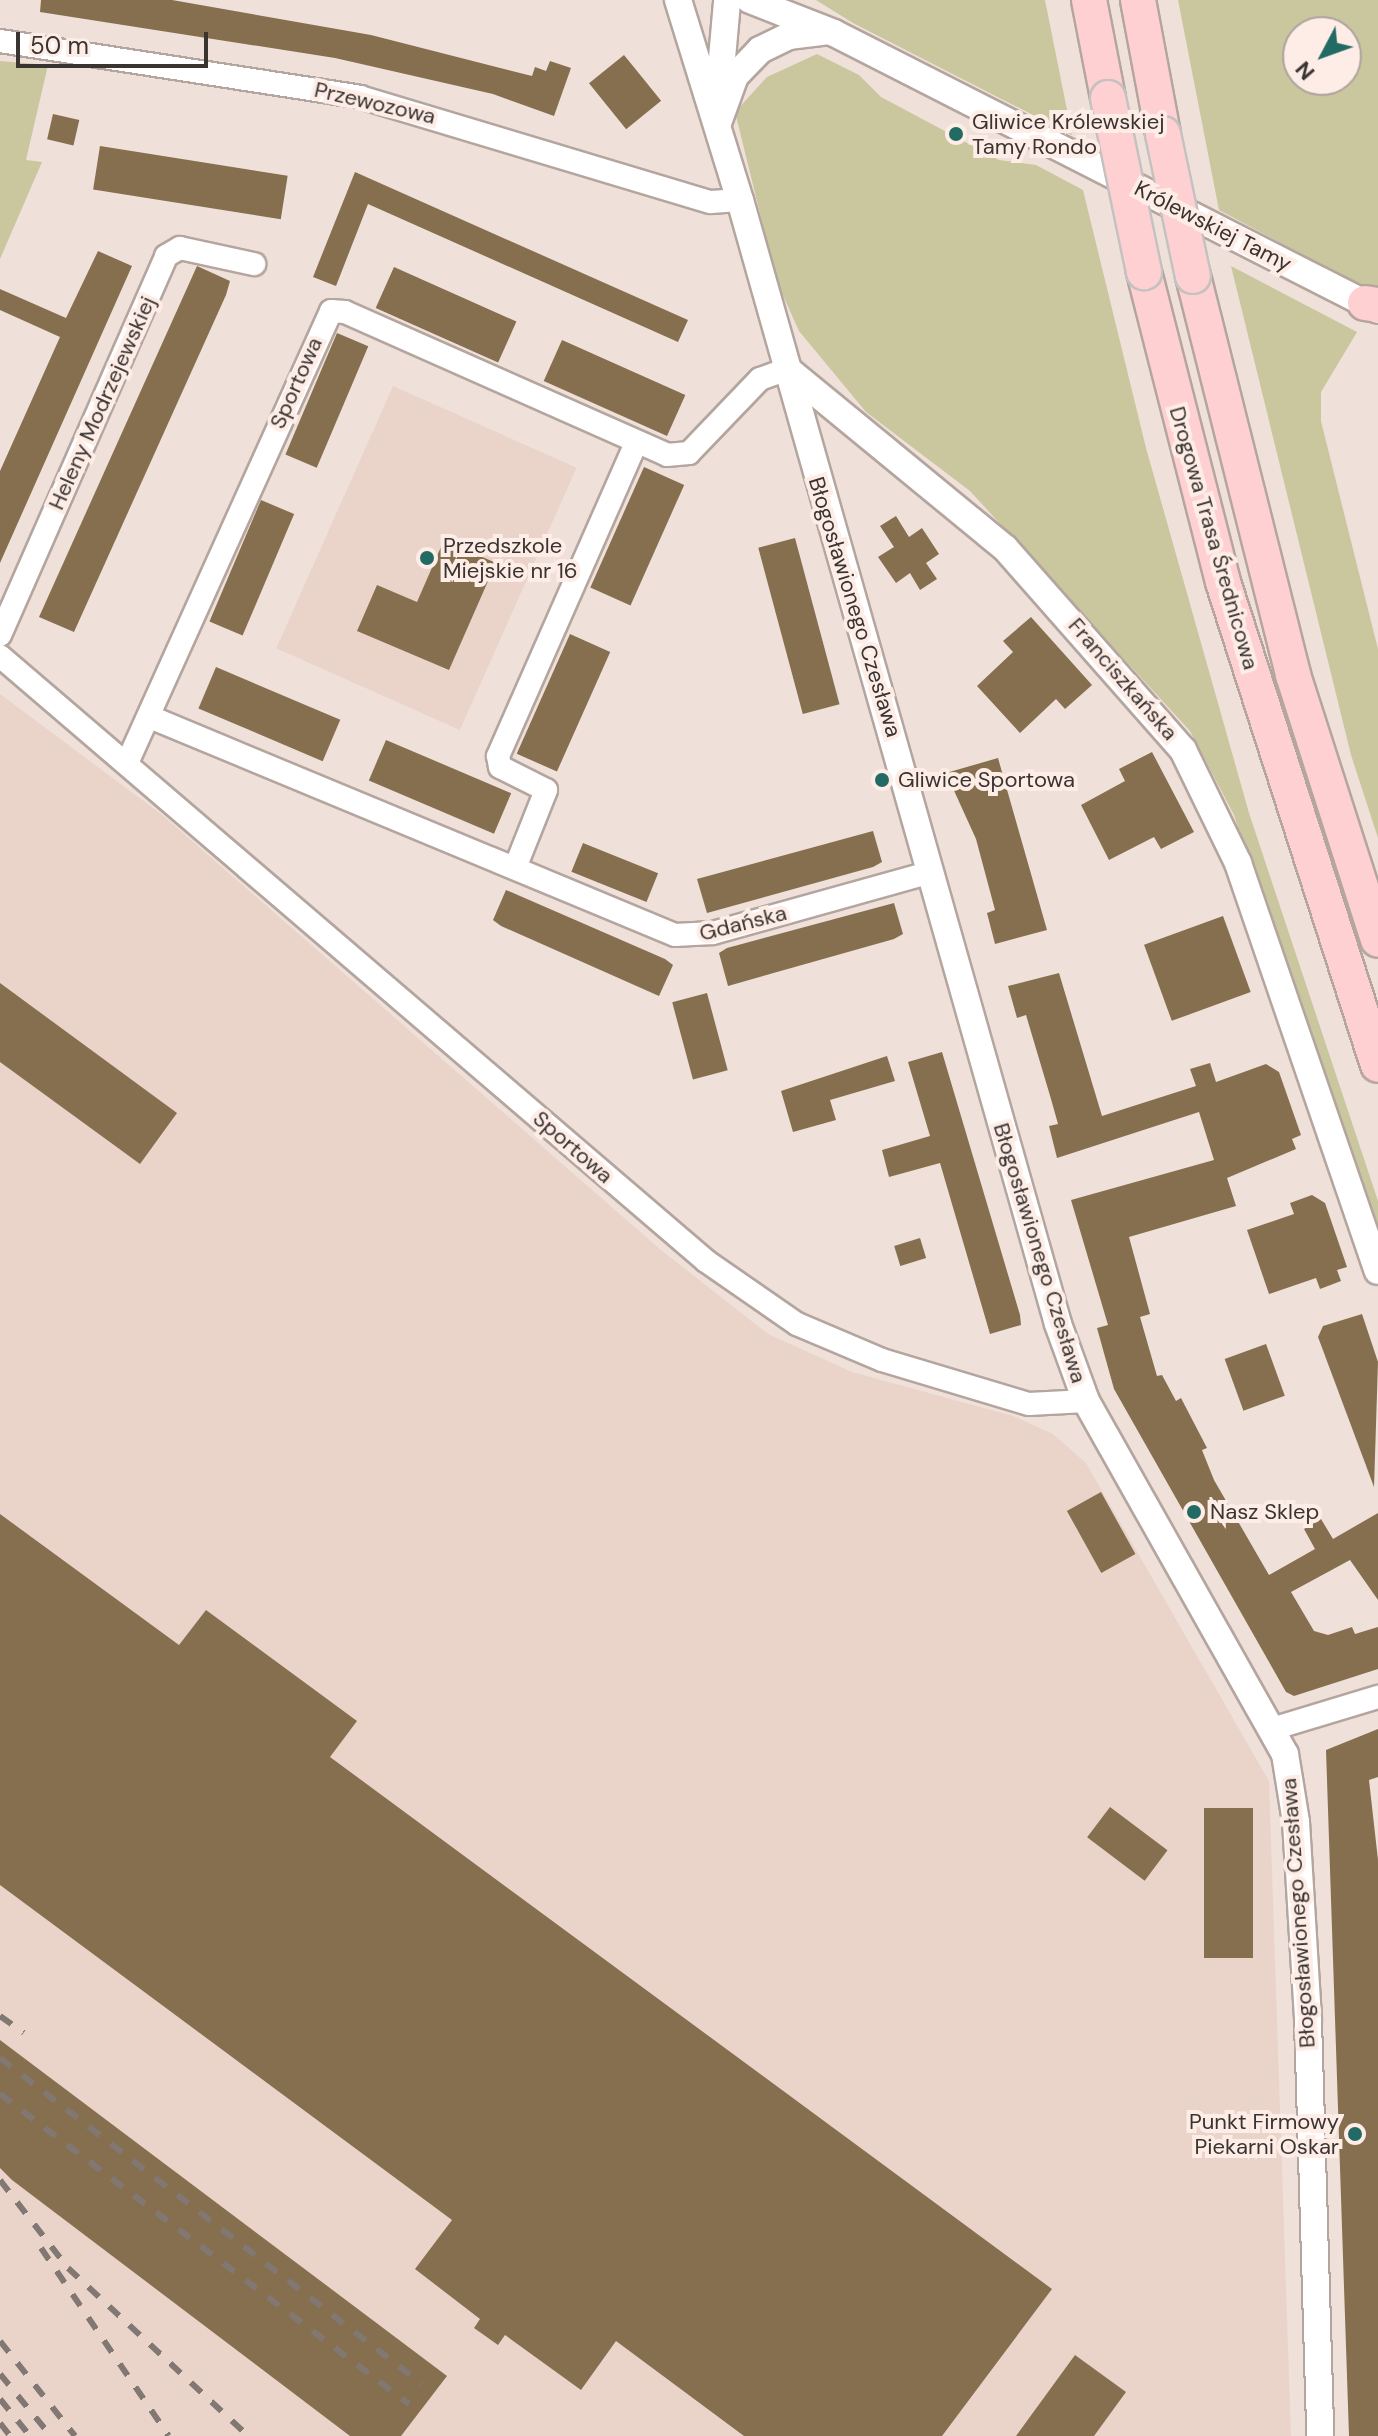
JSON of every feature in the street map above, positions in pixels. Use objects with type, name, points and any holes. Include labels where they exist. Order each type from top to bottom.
[{"type":"main road","name":"Drogowa Trasa Średnicowa","points":[[1089,0],[1144,272],[1223,582],[1378,1065]]},
{"type":"main road","name":"Drogowa Trasa Średnicowa","points":[[1138,0],[1193,276],[1293,675],[1378,940]]},
{"type":"street","points":[[680,0],[703,8],[736,1],[718,123]]},
{"type":"street","points":[[680,0],[718,123]]},
{"type":"street","name":"Królewskiej Tamy","points":[[791,0],[834,33]]},
{"type":"street","name":"Królewskiej Tamy","points":[[736,1],[834,33],[1374,306]]},
{"type":"street","points":[[718,123],[735,76],[760,50],[789,36],[834,33]]},
{"type":"street","name":"Przewozowa","points":[[0,41],[360,97],[711,202],[740,200]]},
{"type":"street","name":"Błogosławionego Czesława","points":[[718,123],[1047,1289],[1086,1401],[1275,1728],[1296,1822],[1320,2436]]},
{"type":"street","name":"Heleny Modrzejewskiej","points":[[0,635],[166,256],[180,248],[254,264]]},
{"type":"street","name":"Sportowa","points":[[127,763],[331,311],[345,312],[667,455],[689,453],[760,379],[787,369]]},
{"type":"street","name":"Franciszkańska","points":[[787,369],[1005,548],[1183,750],[1238,863],[1378,1271]]},
{"type":"street","points":[[150,717],[515,868],[546,790],[500,767],[498,756],[636,443]]},
{"type":"street","name":"Sportowa","points":[[0,656],[706,1261],[797,1324],[882,1360],[1029,1404],[1086,1401]]},
{"type":"street","name":"Gdańska","points":[[515,868],[658,932],[690,936],[931,872]]},
{"type":"street","points":[[1275,1728],[1378,1697]]},
{"type":"shaded area","points":[[816,0],[1045,0],[1072,135],[853,23]]},
{"type":"shaded area","points":[[1178,0],[1378,0],[1378,295],[1219,210]]},
{"type":"shaded area","points":[[817,54],[859,75],[881,97],[999,160],[1036,165],[1083,190],[1146,448],[1249,813],[1378,1201],[1378,1246],[1234,815],[1190,731],[970,491],[866,412],[799,331],[777,282],[735,112],[767,77]]},
{"type":"shaded area","points":[[0,61],[48,65],[26,160],[42,162],[0,259]]},
{"type":"shaded area","points":[[1231,266],[1357,332],[1321,392],[1321,421],[1378,649],[1378,838],[1351,755]]},
{"type":"shaded area","name":"Przedszkole Miejskie nr 16","points":[[393,386],[577,468],[460,730],[276,648]]},
{"type":"shaded area","points":[[0,694],[161,814],[661,1250],[768,1334],[852,1372],[1013,1416],[1053,1434],[1086,1463],[1269,1781],[1291,2436],[0,2436]]},
{"type":"building","points":[[41,0],[172,0],[371,35],[532,76],[535,67],[546,71],[550,61],[571,68],[554,116],[493,94],[335,58],[40,12]]},
{"type":"building","points":[[624,55],[661,101],[626,129],[589,83]]},
{"type":"building","points":[[53,114],[79,120],[73,145],[47,139]]},
{"type":"building","points":[[100,146],[288,176],[281,219],[93,189]]},
{"type":"building","points":[[355,172],[688,320],[678,342],[368,204],[336,286],[313,277]]},
{"type":"building","points":[[98,251],[132,266],[0,563],[0,471],[60,337],[0,310],[0,289],[66,318]]},
{"type":"building","points":[[197,266],[230,281],[226,295],[74,632],[39,617]]},
{"type":"building","points":[[394,267],[516,322],[498,363],[376,308]]},
{"type":"building","points":[[337,333],[368,346],[317,468],[285,455]]},
{"type":"building","points":[[562,340],[685,395],[667,436],[544,381]]},
{"type":"building","points":[[644,467],[684,485],[631,605],[590,588]]},
{"type":"building","points":[[261,500],[294,514],[243,636],[209,622]]},
{"type":"building","points":[[896,516],[909,537],[922,528],[939,554],[926,563],[937,579],[920,590],[910,573],[896,583],[878,557],[894,547],[880,526]]},
{"type":"building","points":[[795,538],[840,704],[803,714],[758,548]]},
{"type":"building","points":[[444,540],[496,563],[449,670],[357,631],[377,585],[417,602]]},
{"type":"building","points":[[1031,617],[1092,685],[1065,709],[1056,699],[1020,733],[977,686],[1013,652],[1003,641]]},
{"type":"building","points":[[570,634],[610,652],[557,772],[517,754]]},
{"type":"building","points":[[216,667],[340,720],[323,761],[198,708]]},
{"type":"building","points":[[386,740],[511,793],[494,834],[369,781]]},
{"type":"building","points":[[1152,752],[1194,832],[1161,849],[1154,837],[1109,860],[1081,805],[1125,781],[1119,769]]},
{"type":"building","points":[[998,758],[1047,930],[995,944],[987,913],[995,910],[976,839],[946,773]]},
{"type":"building","points":[[873,831],[882,862],[873,867],[707,913],[697,879]]},
{"type":"building","points":[[583,843],[658,873],[646,902],[571,872]]},
{"type":"building","points":[[506,890],[665,959],[673,965],[659,996],[501,926],[493,920]]},
{"type":"building","points":[[894,903],[903,934],[894,939],[728,986],[719,953],[727,948]]},
{"type":"building","points":[[1223,916],[1251,992],[1172,1021],[1144,945]]},
{"type":"building","points":[[1059,973],[1102,1116],[1196,1086],[1190,1069],[1210,1063],[1216,1082],[1266,1064],[1279,1072],[1301,1135],[1292,1139],[1296,1149],[1227,1178],[1236,1206],[1129,1237],[1150,1314],[1140,1317],[1157,1376],[1162,1375],[1176,1401],[1181,1398],[1207,1448],[1202,1450],[1214,1480],[1269,1575],[1315,1549],[1304,1529],[1321,1519],[1333,1539],[1378,1513],[1378,1600],[1350,1560],[1291,1592],[1314,1631],[1328,1635],[1352,1627],[1355,1634],[1378,1627],[1378,1669],[1294,1696],[1286,1692],[1114,1389],[1097,1328],[1108,1325],[1071,1200],[1214,1160],[1199,1112],[1057,1158],[1049,1126],[1058,1124],[1051,1099],[1026,1015],[1017,1018],[1008,986]]},
{"type":"building","points":[[0,983],[177,1113],[140,1164],[0,1062]]},
{"type":"building","points":[[707,993],[728,1070],[693,1080],[672,1002]]},
{"type":"building","points":[[942,1052],[1020,1315],[1021,1325],[990,1334],[940,1163],[889,1177],[882,1150],[930,1136],[908,1062]]},
{"type":"building","points":[[887,1056],[895,1081],[830,1100],[836,1120],[793,1132],[781,1091]]},
{"type":"building","points":[[1312,1195],[1325,1203],[1347,1267],[1337,1270],[1341,1281],[1320,1289],[1316,1278],[1269,1294],[1247,1230],[1294,1214],[1290,1203]]},
{"type":"building","points":[[920,1238],[926,1258],[900,1266],[894,1246]]},
{"type":"building","points":[[1362,1314],[1378,1362],[1374,1487],[1318,1337],[1323,1326]]},
{"type":"building","points":[[1266,1344],[1285,1396],[1243,1411],[1225,1359]]},
{"type":"building","points":[[1101,1492],[1135,1554],[1101,1573],[1067,1511]]},
{"type":"building","points":[[0,1514],[179,1645],[206,1610],[357,1721],[330,1757],[1052,2289],[942,2436],[744,2436],[616,2341],[581,2390],[505,2335],[498,2345],[474,2328],[480,2319],[415,2269],[452,2220],[0,1885]]},
{"type":"building","points":[[1378,1729],[1378,1777],[1369,1780],[1378,1860],[1378,2436],[1349,2436],[1326,1750]]},
{"type":"building","points":[[1110,1807],[1168,1850],[1145,1881],[1087,1837]]},
{"type":"building","points":[[1204,1808],[1253,1808],[1253,1958],[1204,1958]]},
{"type":"building","points":[[0,2040],[447,2376],[401,2436],[350,2436],[12,2180],[0,2168]]},
{"type":"building","points":[[1075,2355],[1126,2392],[1094,2436],[1016,2436]]},
{"type":"railway","points":[[0,2016],[24,2033]]},
{"type":"railway","points":[[0,2058],[422,2384]]},
{"type":"railway","points":[[0,2094],[409,2404]]},
{"type":"railway","points":[[0,2180],[68,2268],[248,2436]]},
{"type":"railway","points":[[41,2248],[169,2436]]},
{"type":"railway","points":[[0,2341],[75,2436]]},
{"type":"railway","points":[[0,2374],[51,2436]]},
{"type":"railway","points":[[0,2399],[30,2436]]},
{"type":"railway","points":[[0,2423],[10,2436]]},
{"type":"place","name":"Gliwice Królewskiej Tamy Rondo","points":[[956,134]]},
{"type":"place","name":"Przedszkole Miejskie nr 16","points":[[427,558]]},
{"type":"place","name":"Gliwice Sportowa","points":[[882,780]]},
{"type":"place","name":"Nasz Sklep","points":[[1194,1512]]},
{"type":"place","name":"Punkt Firmowy Piekarni Oskar","points":[[1355,2134]]}]
